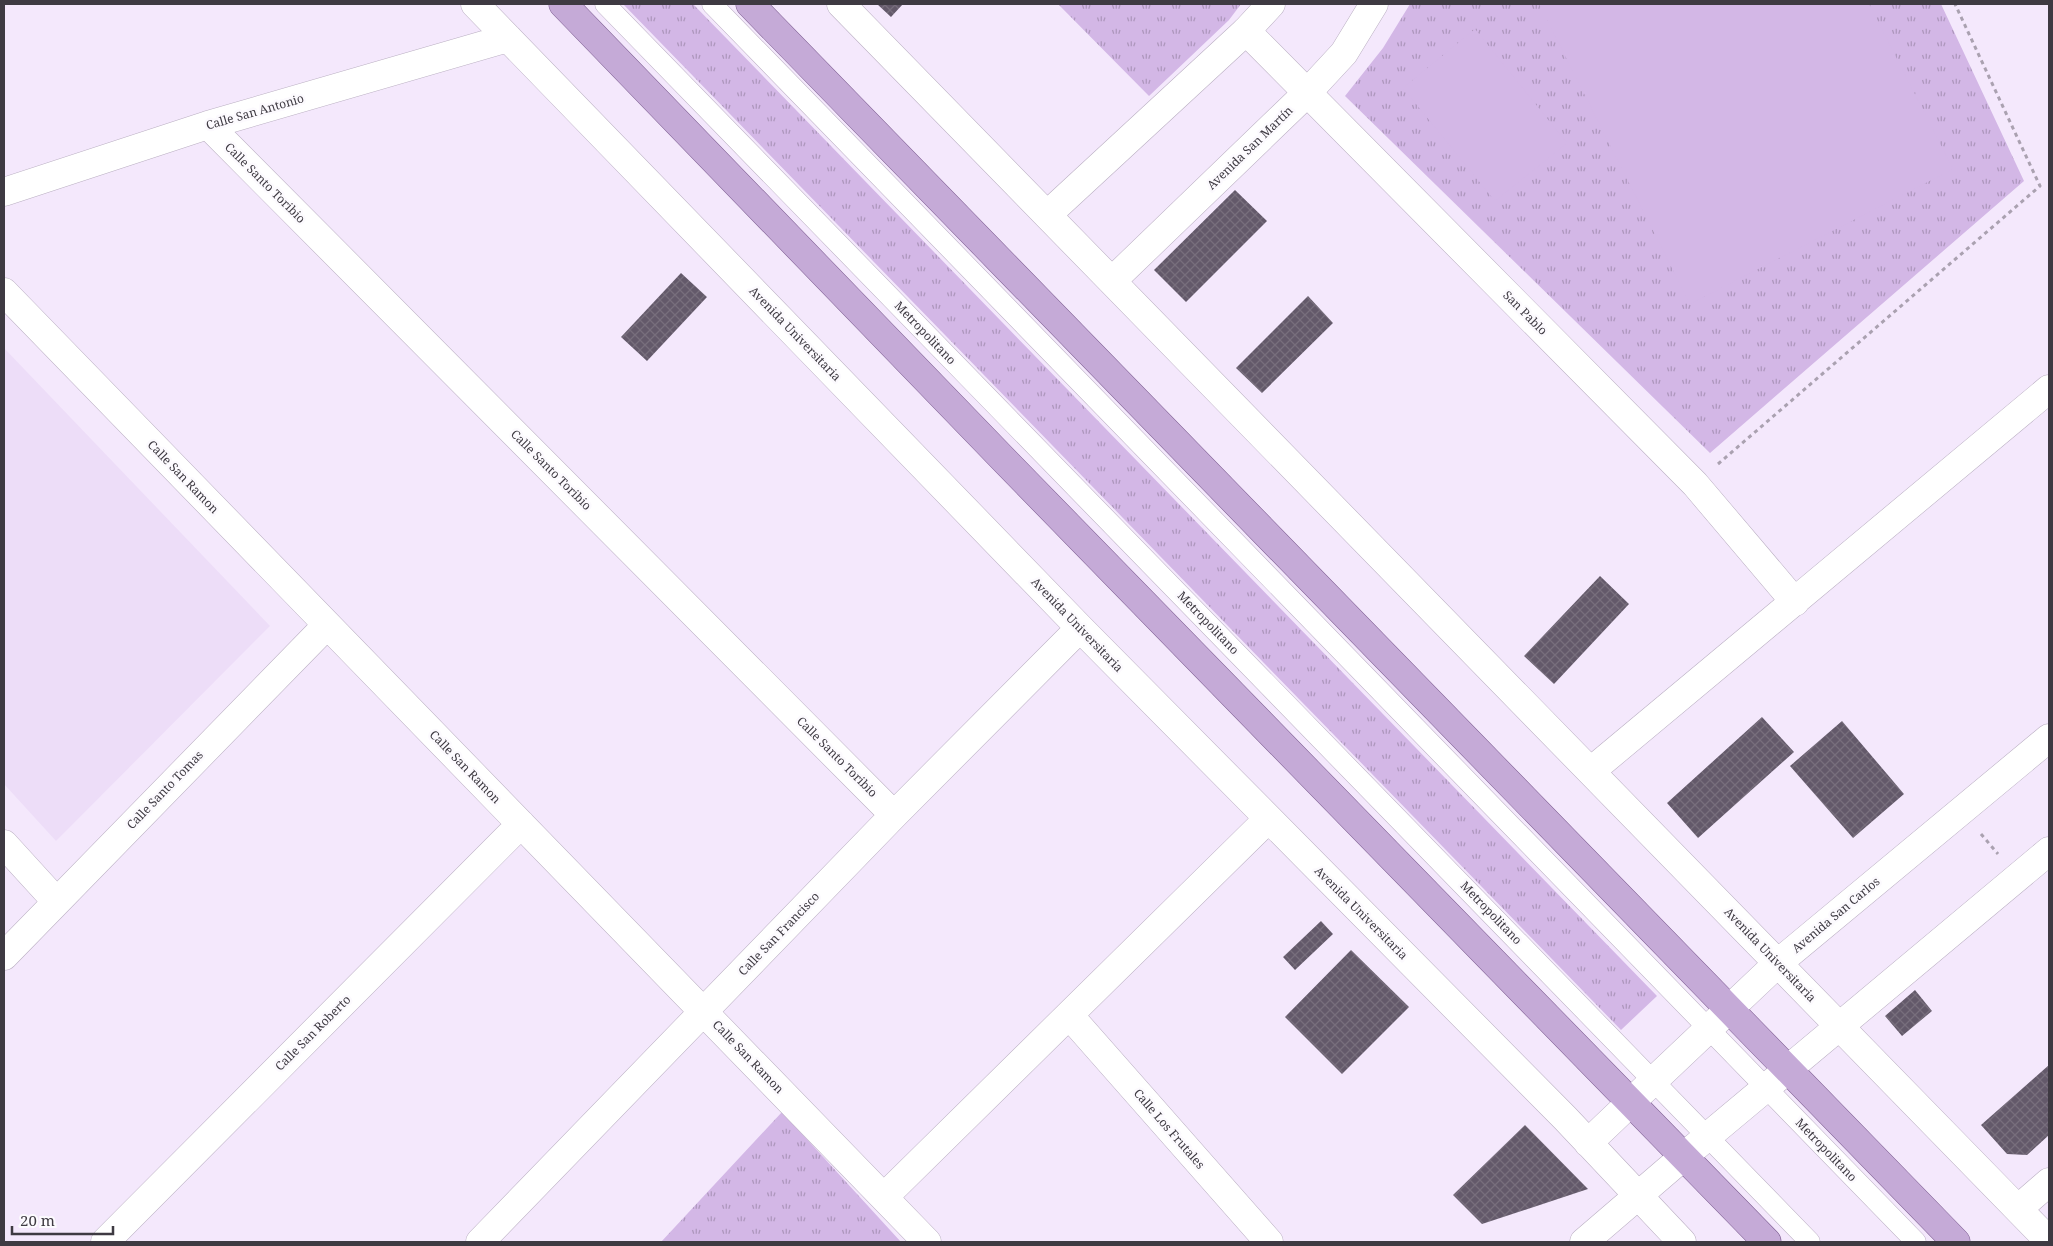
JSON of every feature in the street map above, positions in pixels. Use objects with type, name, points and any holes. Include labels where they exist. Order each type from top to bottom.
[{"type":"main road","points":[[563,4],[1766,1242]]},
{"type":"main road","points":[[750,4],[1956,1242]]},
{"type":"street","name":"Avenida Universitaria","points":[[475,4],[1080,628],[1588,1143],[1682,1242]]},
{"type":"street","name":"Avenida Universitaria","points":[[841,4],[2019,1208],[2049,1241]]},
{"type":"street","points":[[1048,215],[1246,31],[1271,4]]},
{"type":"street","name":"Avenida San Martín","points":[[1112,281],[1307,93],[1344,53],[1374,4]]},
{"type":"street","name":"San Pablo","points":[[1246,31],[1695,484],[1795,602]]},
{"type":"street","name":"Calle San Antonio","points":[[4,192],[208,125],[508,38]]},
{"type":"street","name":"Calle Santo Toribio","points":[[208,125],[894,815]]},
{"type":"street","name":"Calle San Ramon","points":[[4,292],[927,1242]]},
{"type":"street","points":[[1591,771],[2049,389]]},
{"type":"street","name":"Calle Santo Tomas","points":[[4,956],[327,625]]},
{"type":"street","name":"Calle San Francisco","points":[[480,1242],[894,815],[1080,628]]},
{"type":"street","name":"Avenida San Carlos","points":[[1588,1143],[1778,963],[2049,738]]},
{"type":"street","points":[[884,1198],[1268,819]]},
{"type":"street","name":"Calle San Roberto","points":[[105,1242],[521,824]]},
{"type":"street","points":[[4,844],[56,901]]},
{"type":"street","points":[[1584,1242],[1839,1025],[2049,851]]},
{"type":"street","name":"Calle Los Frutales","points":[[1069,1015],[1269,1242]]},
{"type":"street","points":[[2019,1208],[2049,1182]]},
{"type":"lane","name":"Metropolitano","points":[[605,4],[1810,1242]]},
{"type":"lane","name":"Metropolitano","points":[[712,4],[1916,1242]]},
{"type":"path","points":[[1695,484],[2040,186],[1955,4]]},
{"type":"path","points":[[1961,811],[2018,877]]},
{"type":"shaded area","points":[[4,348],[270,626],[56,841],[4,784]]},
{"type":"green space","points":[[623,4],[693,4],[1657,996],[1621,1030]]},
{"type":"green space","points":[[1058,4],[1241,4],[1229,20],[1149,96]]},
{"type":"green space","points":[[1410,4],[1941,4],[2024,181],[1710,453],[1345,96],[1383,48]]},
{"type":"green space","points":[[1539,4],[1869,4],[1953,169],[1690,304]]},
{"type":"green space","points":[[1475,29],[1567,143],[1495,201],[1403,88]]},
{"type":"green space","points":[[782,1112],[901,1242],[661,1242]]},
{"type":"building","points":[[877,4],[903,4],[891,17]]},
{"type":"building","points":[[1235,190],[1267,221],[1186,302],[1154,270]]},
{"type":"building","points":[[681,273],[707,297],[647,361],[621,337]]},
{"type":"building","points":[[1308,296],[1333,323],[1262,393],[1236,368]]},
{"type":"building","points":[[1600,576],[1629,604],[1554,684],[1524,656]]},
{"type":"building","points":[[1762,717],[1794,752],[1698,838],[1667,803]]},
{"type":"building","points":[[1842,721],[1904,794],[1853,838],[1790,766]]},
{"type":"building","points":[[1321,921],[1333,934],[1295,970],[1283,957]]},
{"type":"building","points":[[1351,950],[1409,1007],[1342,1074],[1285,1017]]},
{"type":"building","points":[[1915,990],[1932,1011],[1902,1036],[1885,1016]]},
{"type":"building","points":[[2049,1065],[2049,1135],[2027,1155],[2007,1154],[1981,1125]]},
{"type":"building","points":[[1525,1125],[1588,1189],[1482,1224],[1453,1195]]}]
